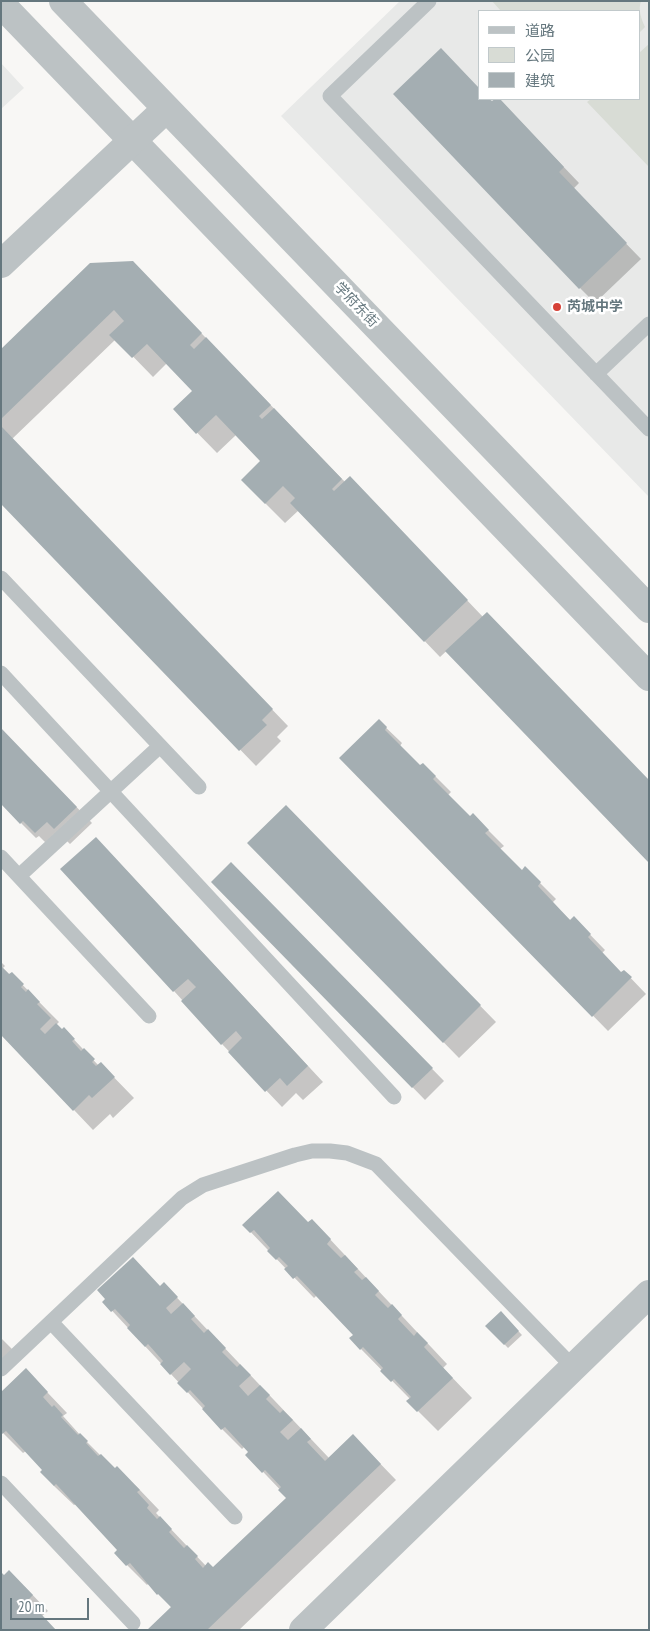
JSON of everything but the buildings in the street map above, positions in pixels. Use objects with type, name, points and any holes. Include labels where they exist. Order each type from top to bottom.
[{"type":"street","name":"学府东街","points":[[63,1],[649,608]]},
{"type":"street","points":[[1,4],[649,677]]},
{"type":"street","points":[[1,264],[166,108]]},
{"type":"street","points":[[303,1630],[649,1294]]},
{"type":"lane","points":[[429,1],[330,96],[649,429]]},
{"type":"lane","points":[[596,374],[649,324]]},
{"type":"lane","points":[[1,578],[199,786]]},
{"type":"lane","points":[[1,673],[394,1097]]},
{"type":"lane","points":[[19,876],[160,746]]},
{"type":"lane","points":[[1,857],[149,1016]]},
{"type":"lane","points":[[1,1369],[182,1198],[203,1184],[295,1155],[330,1151],[355,1155],[376,1164],[573,1368]]},
{"type":"lane","points":[[51,1322],[235,1517]]},
{"type":"lane","points":[[1,1483],[133,1622]]},
{"type":"shaded area","name":"芮城中学","points":[[400,1],[649,1],[649,497],[281,116]]},
{"type":"shaded area","points":[[1,63],[24,88],[1,109]]},
{"type":"green space","points":[[492,1],[641,1],[640,10],[500,10]]},
{"type":"green space","points":[[640,14],[645,27],[640,32]]},
{"type":"green space","points":[[649,44],[649,167],[587,102],[590,100],[640,100],[640,52]]},
{"type":"place","name":"芮城中学","points":[[557,307]]}]
